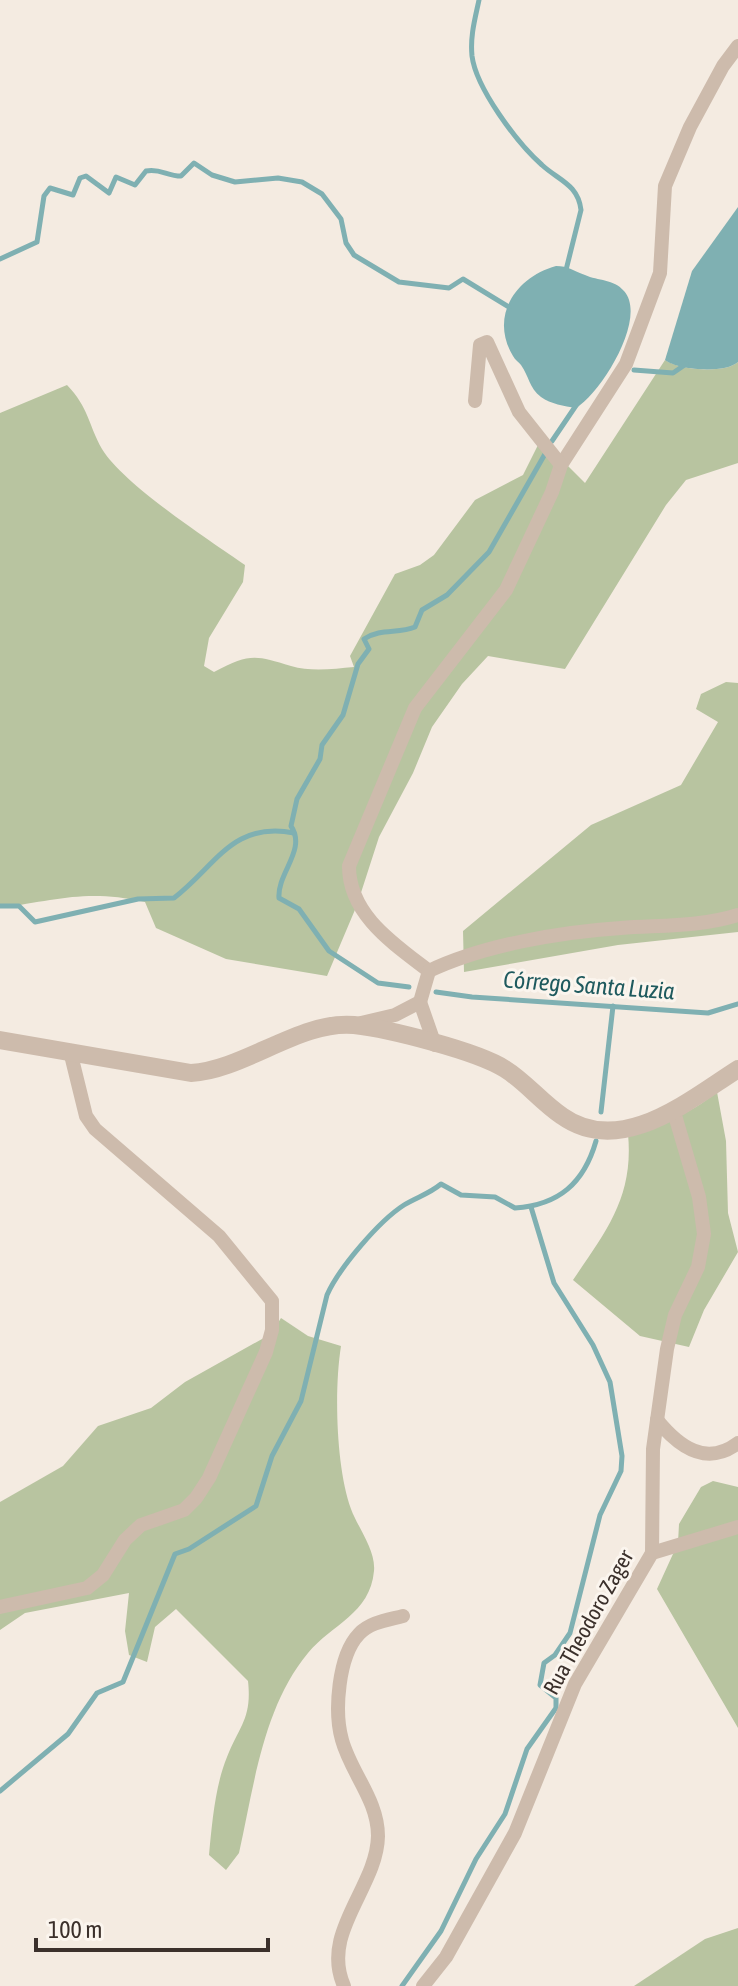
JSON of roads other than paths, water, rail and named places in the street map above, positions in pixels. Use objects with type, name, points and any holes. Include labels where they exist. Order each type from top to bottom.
[{"type":"street","points":[[429,971],[392,942],[363,911],[349,882],[349,866],[415,708],[506,590],[547,505],[561,465],[626,364],[660,273],[668,178],[690,127],[723,66],[738,46]]},
{"type":"street","points":[[475,401],[480,345],[487,342],[519,412],[561,465]]},
{"type":"street","points":[[435,1045],[420,1002],[429,971],[462,956],[559,936],[619,928],[685,925],[738,915]]},
{"type":"street","points":[[0,1040],[157,1069],[208,1072],[302,1035],[395,1015],[420,1002]]},
{"type":"street","points":[[352,1025],[486,1059],[504,1068],[562,1116],[587,1128],[606,1130],[627,1127],[674,1112],[738,1069]]},
{"type":"street","points":[[0,1607],[87,1588],[103,1575],[125,1540],[141,1525],[184,1510],[196,1498],[209,1478],[266,1352],[275,1314],[264,1287],[219,1236],[95,1129],[86,1116],[71,1055]]},
{"type":"street","name":"Rua Theodoro Zager","points":[[423,1986],[446,1957],[515,1833],[575,1684],[652,1553],[657,1420],[675,1315],[698,1267],[704,1234],[699,1197],[674,1112]]},
{"type":"street","points":[[657,1420],[672,1437],[697,1454],[720,1454],[738,1443]]},
{"type":"street","points":[[652,1553],[738,1527]]},
{"type":"street","points":[[344,1986],[339,1974],[341,1942],[350,1909],[371,1867],[378,1835],[368,1795],[341,1737],[341,1690],[348,1654],[358,1635],[376,1623],[403,1616]]},
{"type":"water","points":[[738,207],[738,362],[712,369],[671,363],[665,360],[692,271]]},
{"type":"water","points":[[556,266],[616,284],[630,303],[626,336],[609,372],[576,408],[553,403],[537,393],[513,356],[504,327],[510,300],[518,289],[542,271]]},
{"type":"waterway","points":[[479,0],[473,28],[472,56],[481,83],[521,143],[542,165],[572,188],[579,201],[581,210],[566,270]]},
{"type":"waterway","points":[[0,259],[37,242],[44,196],[50,188],[73,195],[80,178],[86,176],[109,193],[116,177],[135,185],[146,171],[181,176],[194,163],[212,175],[235,182],[278,178],[302,182],[322,194],[341,219],[346,243],[354,255],[399,282],[449,288],[463,279],[509,307]]},
{"type":"waterway","name":"Córrego Santa Luzia","points":[[634,370],[673,373],[686,364]]},
{"type":"waterway","name":"Córrego Santa Luzia","points":[[552,441],[577,404]]},
{"type":"waterway","name":"Córrego Santa Luzia","points":[[409,987],[378,983],[329,951],[299,909],[279,898],[282,880],[296,844],[291,826],[297,799],[320,759],[322,745],[343,715],[358,664],[369,649],[364,639],[377,633],[415,627],[422,610],[447,595],[489,552],[545,454]]},
{"type":"waterway","points":[[0,906],[19,906],[35,922],[138,899],[174,898],[226,849],[240,840],[273,831],[294,833]]},
{"type":"waterway","name":"Córrego Santa Luzia","points":[[436,992],[708,1013],[738,1004]]},
{"type":"waterway","points":[[601,1112],[613,1006]]},
{"type":"waterway","points":[[0,1791],[68,1734],[97,1693],[123,1682],[175,1554],[189,1549],[256,1506],[272,1456],[301,1401],[327,1295],[350,1259],[372,1233],[394,1212],[441,1184],[461,1195],[495,1197],[515,1208],[545,1202],[557,1197],[577,1180],[596,1141]]},
{"type":"waterway","points":[[402,1986],[441,1931],[476,1859],[505,1814],[527,1749],[556,1708],[556,1698],[540,1685],[544,1663],[555,1655],[570,1633],[600,1515],[621,1471],[622,1456],[610,1382],[593,1345],[554,1283],[531,1207]]}]
